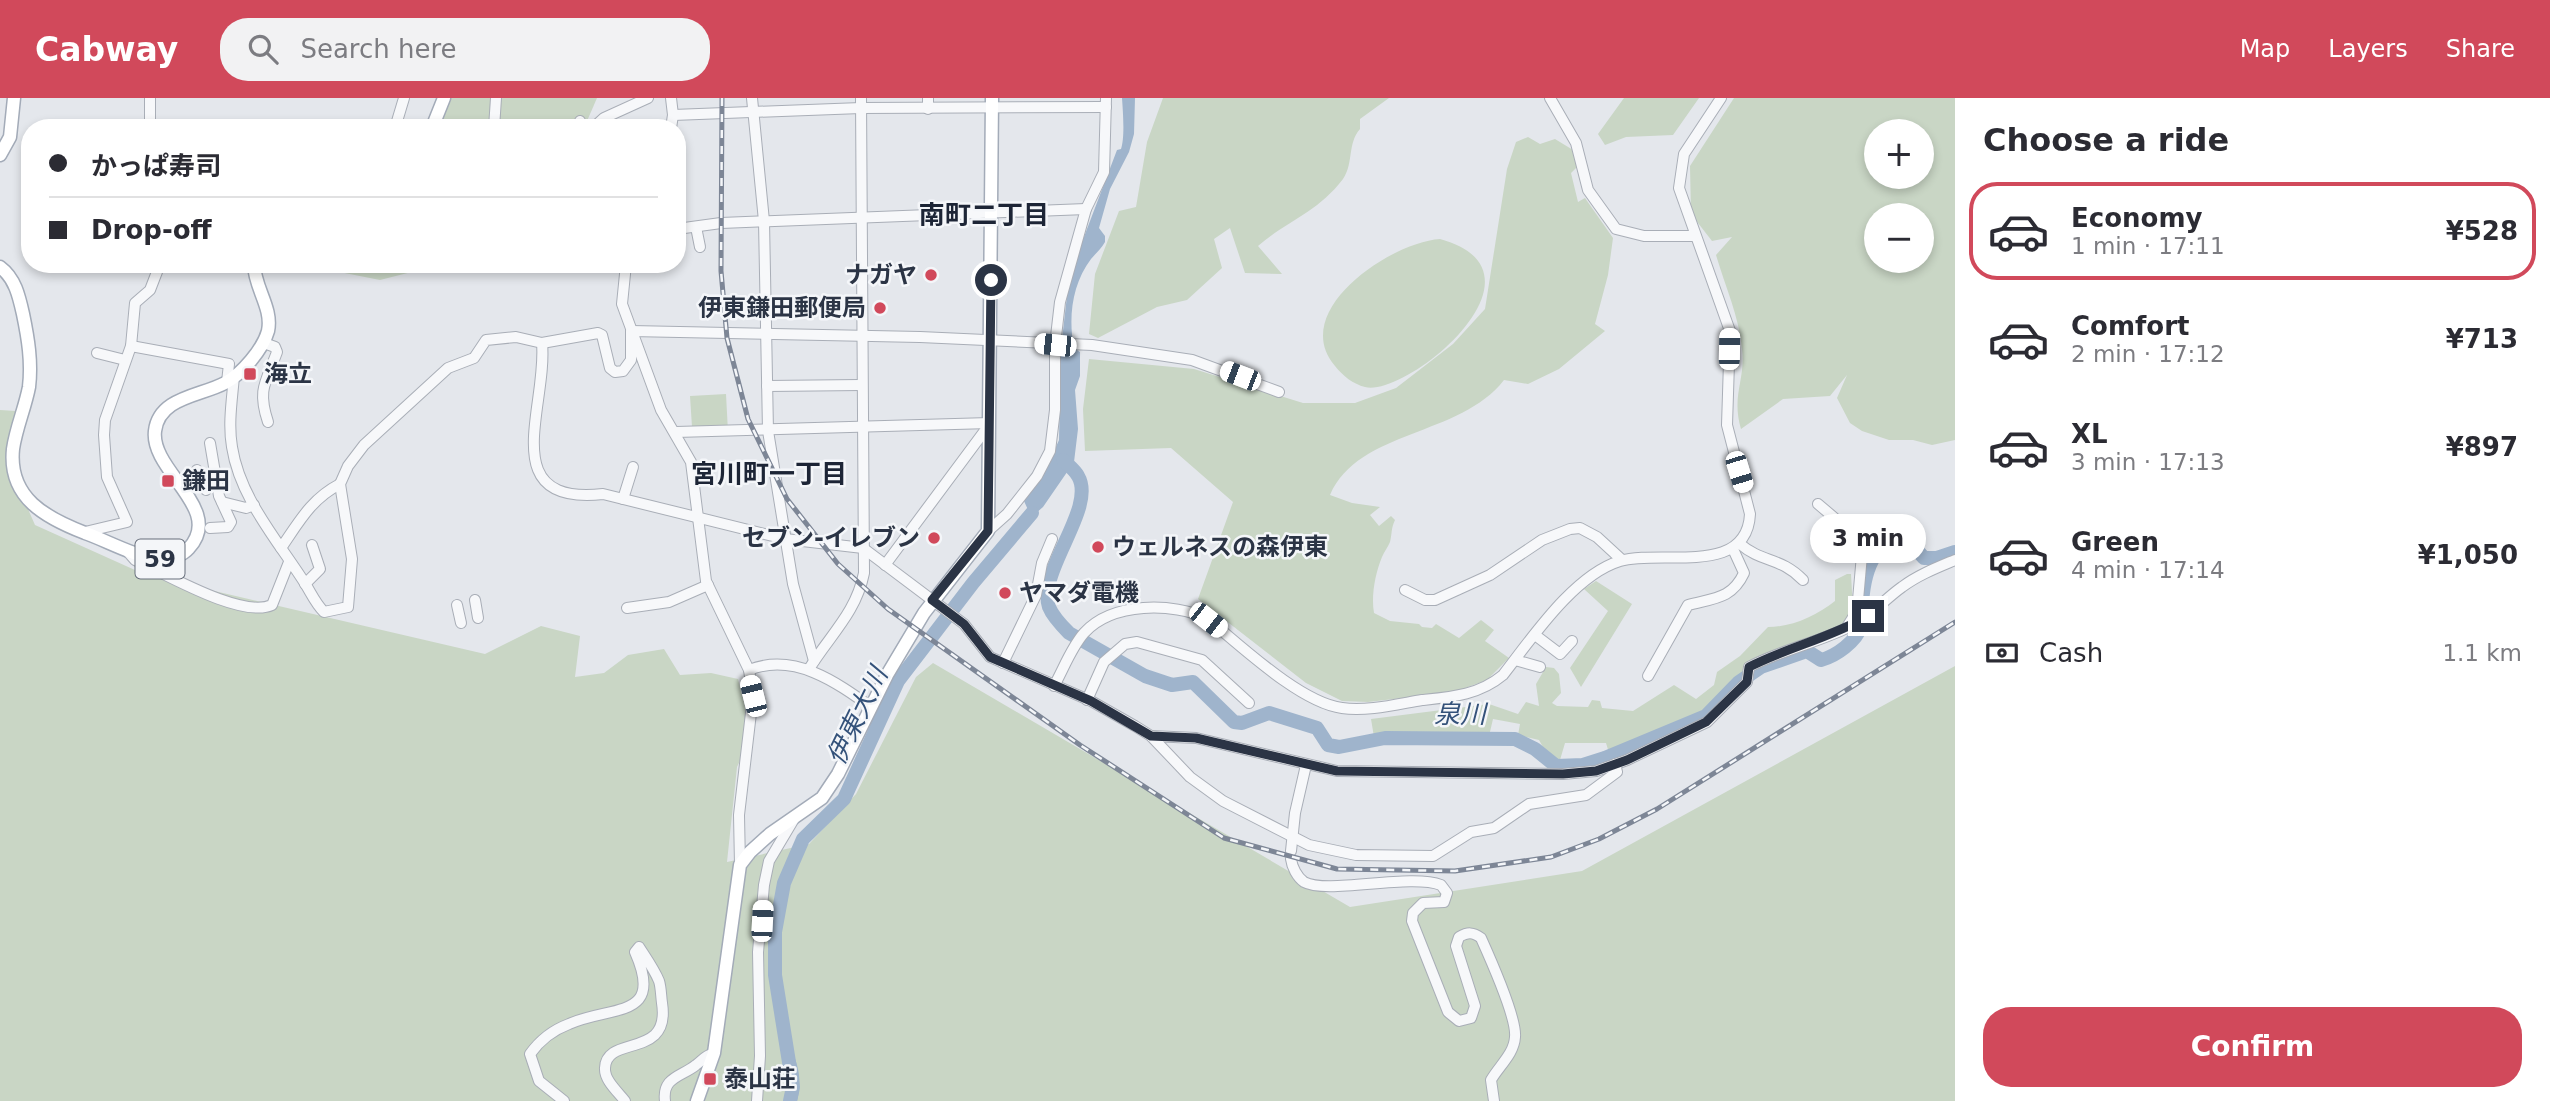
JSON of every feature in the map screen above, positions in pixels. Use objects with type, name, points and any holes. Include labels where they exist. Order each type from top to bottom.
[{"type":"main road","points":[[0,155],[10,136],[14,98]]},
{"type":"main road","points":[[436,119],[444,98]]},
{"type":"main road","points":[[697,1101],[714,1053],[740,865],[750,852],[822,798],[871,707],[988,531],[992,104]]},
{"type":"main road","name":"59","points":[[0,267],[9,276],[18,295],[30,355],[28,388],[13,450],[15,474],[32,506],[57,523],[125,548],[166,559],[186,552],[192,545],[198,526],[196,511],[158,452],[154,436],[156,423],[164,410],[177,401],[231,379],[264,343]]},
{"type":"main road","points":[[256,273],[269,319],[264,343]]},
{"type":"street","points":[[150,98],[150,119]]},
{"type":"street","points":[[398,119],[404,98]]},
{"type":"street","points":[[495,119],[496,98]]},
{"type":"street","points":[[603,119],[648,98]]},
{"type":"street","points":[[671,98],[672,119]]},
{"type":"street","points":[[752,98],[764,221],[768,431],[785,539],[811,665]]},
{"type":"street","points":[[1550,98],[1576,144],[1588,190],[1616,229],[1644,236],[1695,236]]},
{"type":"street","points":[[1648,676],[1688,605],[1732,592],[1744,573],[1736,547],[1749,524],[1750,514],[1727,425],[1730,331],[1683,205],[1679,172],[1684,154],[1721,98]]},
{"type":"street","points":[[673,115],[861,103],[1106,102],[1104,172],[1086,209],[1060,302],[1055,345],[1055,410],[1050,451],[1037,477],[1007,514],[988,531]]},
{"type":"street","points":[[811,665],[841,628],[857,599],[864,573],[860,427],[861,103]]},
{"type":"street","points":[[686,228],[764,221],[1086,209]]},
{"type":"street","points":[[696,226],[700,247]]},
{"type":"street","points":[[85,532],[127,522],[107,477],[105,420],[131,346],[135,303],[150,290],[157,273]]},
{"type":"street","points":[[625,273],[622,304],[631,331],[661,410],[691,462],[708,585],[749,670],[753,696],[739,815],[740,865]]},
{"type":"street","points":[[631,331],[990,339],[1055,345],[1092,345],[1192,360],[1279,392]]},
{"type":"street","points":[[131,346],[229,364],[232,446],[237,468],[254,505],[317,606],[324,612],[348,607],[352,559],[340,484],[348,466],[364,445],[448,368],[474,359],[486,340],[516,337],[542,343],[598,333],[602,335],[610,368],[615,372],[623,371],[631,360],[631,331]]},
{"type":"street","points":[[264,343],[275,347],[277,352],[262,387],[262,405],[268,422]]},
{"type":"street","points":[[542,343],[544,364],[533,451],[539,474],[561,493],[579,496],[603,494],[785,539],[863,548],[964,624],[990,657],[1087,700],[1151,736],[1189,777],[1292,838],[1356,855],[1433,856],[1471,832],[1494,828],[1529,804],[1586,795],[1617,772],[1615,764]]},
{"type":"street","points":[[97,353],[125,360]]},
{"type":"street","points":[[767,386],[861,384]]},
{"type":"street","points":[[676,432],[990,423]]},
{"type":"street","points":[[885,565],[990,423]]},
{"type":"street","points":[[210,443],[222,502],[231,524],[210,528]]},
{"type":"street","points":[[623,499],[633,467]]},
{"type":"street","points":[[178,484],[199,474],[206,490]]},
{"type":"street","points":[[281,548],[302,514],[326,491],[340,484]]},
{"type":"street","points":[[222,502],[246,508],[254,505]]},
{"type":"street","points":[[1818,504],[1838,521],[1862,555],[1857,611],[1847,628]]},
{"type":"street","points":[[1405,590],[1424,600],[1435,600],[1490,575],[1542,540],[1570,529],[1580,528],[1597,537],[1622,560]]},
{"type":"street","points":[[1003,663],[1036,595],[1042,563],[1052,539]]},
{"type":"street","points":[[305,584],[320,569],[312,545]]},
{"type":"street","points":[[1054,685],[1077,642],[1093,625],[1120,612],[1155,608],[1195,613],[1300,691],[1325,705],[1344,709],[1478,691],[1489,687],[1587,580],[1622,560],[1639,557],[1708,556],[1736,547],[1789,566],[1803,580]]},
{"type":"street","points":[[125,548],[135,560],[222,601],[263,609],[272,605],[289,562]]},
{"type":"street","points":[[1151,736],[1196,738],[1337,771],[1563,774],[1596,771],[1706,722],[1747,682],[1749,667],[1777,652],[1847,628],[1868,616],[1923,573],[1955,560]]},
{"type":"street","points":[[627,608],[668,603],[708,585]]},
{"type":"street","points":[[475,600],[478,618]]},
{"type":"street","points":[[457,605],[461,623]]},
{"type":"street","points":[[1535,635],[1560,654],[1572,641]]},
{"type":"street","points":[[1087,700],[1104,662],[1115,651],[1137,642],[1202,660],[1249,704]]},
{"type":"street","points":[[1515,660],[1540,667]]},
{"type":"street","points":[[749,670],[770,664],[811,665],[871,707]]},
{"type":"street","points":[[1306,765],[1292,838],[1291,855],[1295,872],[1304,881],[1317,886],[1398,882],[1441,885],[1447,893],[1444,902],[1423,903],[1413,913],[1412,921],[1448,1012],[1459,1021],[1471,1018],[1475,1006],[1456,946],[1459,937],[1466,933],[1474,933],[1481,938],[1504,994],[1516,1036],[1506,1059],[1491,1080],[1494,1101]]},
{"type":"street","points":[[757,1101],[760,1056],[758,952],[764,885],[774,851],[797,815]]},
{"type":"street","points":[[564,1101],[539,1081],[530,1054],[539,1041],[569,1023],[631,1007],[641,998],[645,983],[635,951],[639,947],[659,982],[663,1023],[658,1033],[642,1044],[618,1049],[608,1059],[605,1068],[607,1078],[625,1101]]},
{"type":"street","points":[[665,1101],[666,1085],[673,1077],[696,1065],[704,1056],[714,1053]]},
{"type":"green space","points":[[447,98],[597,98],[588,119],[441,119]]},
{"type":"green space","points":[[1163,98],[1389,98],[1360,119],[1360,129],[1353,141],[1346,173],[1333,191],[1258,246],[1282,274],[1245,273],[1230,228],[1214,239],[1222,268],[1187,300],[1157,307],[1098,338],[1089,334],[1095,274],[1119,211],[1136,207],[1147,142]]},
{"type":"green space","points":[[1624,98],[1699,98],[1673,135],[1626,137],[1605,145],[1598,134]]},
{"type":"green space","points":[[1734,98],[1955,98],[1955,440],[1932,445],[1913,440],[1889,440],[1862,431],[1850,423],[1837,398],[1847,375],[1830,396],[1783,399],[1741,429],[1738,417],[1743,360],[1740,337],[1716,255],[1732,237],[1712,241],[1691,214],[1690,166]]},
{"type":"green space","points":[[1528,137],[1540,144],[1555,139],[1573,150],[1577,167],[1571,173],[1578,202],[1585,198],[1613,238],[1608,275],[1595,324],[1605,331],[1559,369],[1528,384],[1504,380],[1485,399],[1462,413],[1363,457],[1344,473],[1330,495],[1352,503],[1380,507],[1370,515],[1379,526],[1391,516],[1395,520],[1376,578],[1374,613],[1390,621],[1419,624],[1422,627],[1432,628],[1436,624],[1459,638],[1481,620],[1494,630],[1485,641],[1509,658],[1487,680],[1454,692],[1368,702],[1342,701],[1306,683],[1198,599],[1233,502],[1171,448],[1085,451],[1083,409],[1089,359],[1194,369],[1303,403],[1355,403],[1396,388],[1453,344],[1485,309],[1507,169],[1516,142]]},
{"type":"green space","points":[[1440,239],[1473,255],[1485,278],[1480,303],[1463,330],[1438,354],[1411,373],[1385,385],[1365,387],[1352,382],[1335,366],[1324,345],[1325,323],[1335,302],[1352,283],[1396,252],[1419,243]]},
{"type":"green space","points":[[345,273],[408,273],[380,280]]},
{"type":"green space","points":[[726,394],[728,432],[699,434],[698,426],[692,427],[690,396]]},
{"type":"green space","points":[[0,410],[16,411],[6,459],[35,525],[146,575],[485,654],[541,626],[580,636],[575,677],[604,673],[628,655],[664,649],[680,675],[711,673],[738,679],[748,719],[744,752],[737,767],[727,862],[809,844],[856,794],[916,677],[933,663],[1350,907],[1582,871],[1955,666],[1955,1101],[0,1101]]},
{"type":"green space","points":[[1851,574],[1853,610],[1850,619],[1839,628],[1774,650],[1751,662],[1704,714],[1618,750],[1609,753],[1606,743],[1565,743],[1560,760],[1547,754],[1539,740],[1518,735],[1520,724],[1493,719],[1489,736],[1374,737],[1371,719],[1489,704],[1518,714],[1526,702],[1539,706],[1536,684],[1546,667],[1554,668],[1559,674],[1561,693],[1552,703],[1557,706],[1588,707],[1592,700],[1600,701],[1602,708],[1633,711],[1674,685],[1696,699],[1714,685],[1717,672],[1740,656],[1768,627],[1803,620],[1835,601],[1835,580]]},
{"type":"green space","points":[[1596,581],[1632,604],[1581,687],[1570,668],[1608,611],[1584,589]]},
{"type":"water","points":[[1122,98],[1135,98],[1134,134],[1129,152],[1110,189],[1099,228],[1105,236],[1105,242],[1079,279],[1073,302],[1072,337],[1074,348],[1080,352],[1080,376],[1075,390],[1078,429],[1074,462],[1043,507],[1013,533],[1029,512],[1024,501],[1043,476],[1059,440],[1061,348],[1067,296],[1079,250],[1117,150],[1121,149]]},
{"type":"water","points":[[781,1034],[791,1049],[799,1074],[797,1101],[785,1101],[791,1061]]},
{"type":"waterway","name":"泉川","points":[[1063,460],[1077,474],[1082,489],[1080,505],[1051,576],[1048,592],[1049,607],[1063,627],[1145,676],[1172,685],[1193,682],[1234,722],[1242,723],[1269,713],[1317,728],[1328,745],[1339,747],[1385,738],[1515,739],[1535,749],[1556,766],[1583,765],[1706,716],[1739,682],[1761,667],[1807,651],[1821,660],[1845,647],[1862,625],[1863,592],[1868,570],[1878,551],[1886,545],[1895,540],[1907,539],[1924,558],[1937,558],[1955,552]]},
{"type":"waterway","name":"伊東大川","points":[[790,1101],[793,1087],[775,975],[775,932],[784,883],[803,839],[844,799],[898,681],[973,583],[1032,513]]},
{"type":"railway","points":[[722,98],[721,271],[727,338],[748,419],[787,499],[838,564],[888,609],[1080,745],[1224,838],[1337,869],[1455,871],[1551,857],[1599,839],[1657,809],[1955,622]]},
{"type":"place","name":"ナガヤ","points":[[931,275]]},
{"type":"place","name":"伊東鎌田郵便局","points":[[880,308]]},
{"type":"place","name":"海立","points":[[250,374]]},
{"type":"place","name":"鎌田","points":[[168,481]]},
{"type":"place","name":"セブン-イレブン","points":[[934,538]]},
{"type":"place","name":"ウェルネスの森伊東","points":[[1098,547]]},
{"type":"place","name":"ヤマダ電機","points":[[1005,593]]},
{"type":"place","name":"泰山荘","points":[[710,1079]]},
{"type":"district","name":"南町二丁目","points":[[984,215]]},
{"type":"district","name":"宮川町一丁目","points":[[769,474]]},
{"type":"route","points":[[991,280],[988,531],[932,600],[964,624],[990,657],[1091,701],[1151,736],[1196,738],[1272,758],[1337,771],[1563,774],[1596,771],[1627,760],[1706,722],[1747,682],[1749,667],[1777,652],[1843,630],[1868,616]]}]
